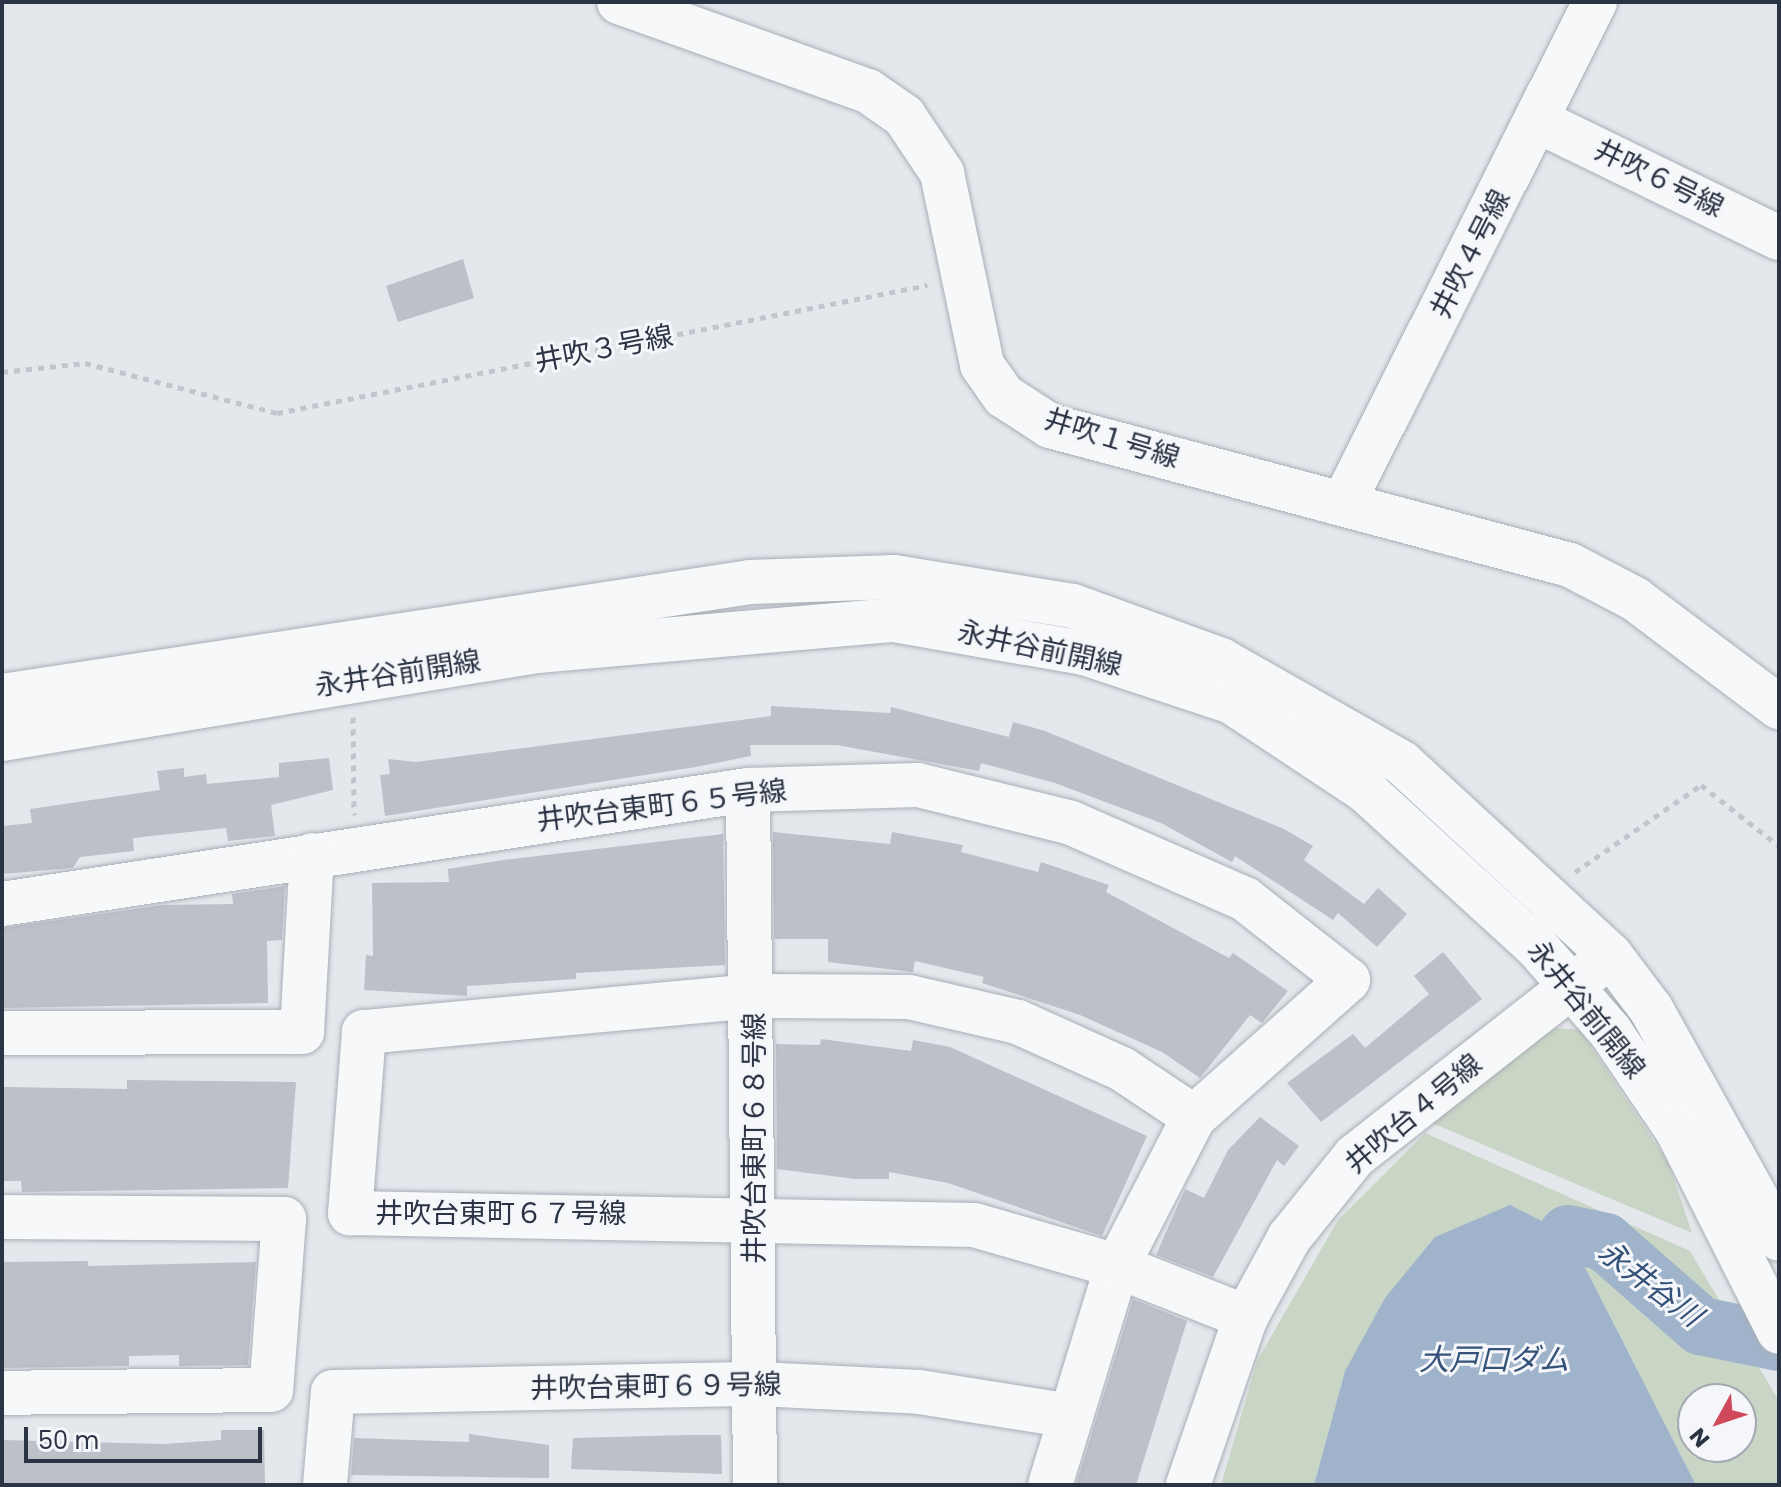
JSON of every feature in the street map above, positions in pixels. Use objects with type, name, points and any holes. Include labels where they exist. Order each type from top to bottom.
[{"type":"street","name":"井吹１号線","points":[[619,2],[868,91],[904,116],[942,173],[982,365],[1004,396],[1050,426],[1570,565],[1635,599],[1779,707]]},
{"type":"street","name":"井吹４号線","points":[[1343,504],[1538,121],[1595,2]]},
{"type":"street","name":"井吹６号線","points":[[1538,121],[1779,238]]},
{"type":"street","name":"永井谷前開線","points":[[2,696],[750,582],[894,577],[1058,603],[1221,660],[1402,763],[1611,956],[1651,1009],[1779,1239]]},
{"type":"street","name":"永井谷前開線","points":[[2,739],[537,651],[894,620],[1084,653],[1232,702],[1366,791],[1571,986],[1677,1130],[1779,1332]]},
{"type":"street","name":"井吹台東町６５号線","points":[[2,904],[748,790],[918,785],[1071,823],[1245,899],[1348,980],[1194,1117],[1117,1266],[1050,1485]]},
{"type":"street","name":"井吹台東町６８号線","points":[[748,790],[754,996],[758,1384],[755,1485]]},
{"type":"street","points":[[2,1033],[302,1032],[332,852]]},
{"type":"street","name":"井吹台４号線","points":[[1188,1485],[1246,1317],[1289,1238],[1355,1156],[1611,956]]},
{"type":"street","name":"井吹台東町６７号線","points":[[1194,1117],[1122,1069],[1018,1022],[909,997],[754,996],[364,1032],[350,1213],[754,1216],[974,1225],[1117,1266],[1246,1317]]},
{"type":"street","points":[[2,1217],[284,1219],[271,1390],[2,1393]]},
{"type":"street","name":"井吹台東町６９号線","points":[[325,1485],[333,1392],[758,1384],[919,1392],[1071,1416]]},
{"type":"path","name":"井吹３号線","points":[[2,372],[85,363],[243,410],[277,413],[965,278]]},
{"type":"path","points":[[332,852],[352,681]]},
{"type":"path","points":[[1575,872],[1701,785],[1779,846]]},
{"type":"green space","points":[[1555,1028],[1580,1030],[1668,1162],[1692,1233],[1420,1118]]},
{"type":"green space","points":[[1425,1133],[1690,1251],[1779,1401],[1779,1485],[1696,1485],[1685,1463],[1757,1463],[1757,1383],[1677,1383],[1677,1448],[1568,1234],[1345,1371],[1314,1485],[1221,1485],[1257,1361],[1338,1220]]},
{"type":"water","name":"大戸口ダム","points":[[1510,1205],[1568,1234],[1677,1448],[1677,1463],[1685,1463],[1696,1485],[1314,1485],[1345,1371],[1385,1298],[1435,1237]]},
{"type":"building","points":[[463,259],[474,298],[398,322],[386,286]]},
{"type":"building","points":[[771,706],[890,713],[891,707],[1009,737],[1013,722],[1045,731],[1284,829],[1313,846],[1304,860],[1364,904],[1378,888],[1407,914],[1377,947],[1338,913],[1333,920],[1235,856],[1232,862],[1161,823],[1055,783],[981,763],[979,771],[837,745],[750,745],[751,756],[696,767],[385,816],[380,775],[390,774],[388,759],[416,762],[771,716]]},
{"type":"building","points":[[329,758],[333,790],[271,805],[275,836],[228,841],[226,828],[133,838],[134,851],[80,857],[73,868],[2,874],[2,826],[32,823],[30,809],[160,790],[157,771],[184,768],[184,777],[206,774],[207,784],[279,777],[279,763]]},
{"type":"building","points":[[773,832],[890,844],[892,832],[963,845],[961,852],[1038,872],[1041,862],[1109,885],[1106,892],[1229,958],[1233,953],[1288,991],[1262,1023],[1250,1015],[1200,1078],[1162,1052],[1080,1015],[982,983],[984,977],[915,961],[913,972],[828,962],[828,939],[774,939]]},
{"type":"building","points":[[723,834],[725,965],[576,973],[576,979],[467,986],[467,996],[364,990],[366,955],[373,956],[372,883],[449,882],[448,869]]},
{"type":"building","points":[[285,886],[282,940],[267,941],[268,1003],[2,1008],[2,928],[162,905],[233,904],[232,894]]},
{"type":"building","points":[[1443,952],[1482,999],[1321,1122],[1287,1083],[1353,1034],[1365,1048],[1429,994],[1414,976]]},
{"type":"building","points":[[821,1039],[911,1051],[913,1040],[950,1047],[1147,1136],[1102,1236],[948,1183],[889,1172],[889,1179],[855,1179],[777,1169],[776,1044],[820,1045]]},
{"type":"building","points":[[127,1080],[296,1082],[288,1188],[22,1192],[21,1181],[2,1181],[3,1087],[127,1089]]},
{"type":"building","points":[[1260,1117],[1299,1146],[1284,1166],[1277,1160],[1213,1277],[1156,1255],[1185,1189],[1204,1198],[1228,1150]]},
{"type":"building","points":[[88,1261],[88,1266],[256,1262],[248,1365],[179,1366],[179,1355],[129,1356],[129,1366],[2,1368],[2,1262]]},
{"type":"building","points":[[1133,1299],[1187,1321],[1136,1485],[1076,1485]]},
{"type":"building","points":[[221,1430],[264,1430],[265,1485],[2,1483],[2,1440],[164,1444],[221,1440]]},
{"type":"building","points":[[469,1434],[549,1445],[549,1478],[351,1475],[354,1438],[469,1442]]},
{"type":"building","points":[[721,1435],[722,1474],[571,1469],[573,1438]]},
{"type":"waterway","name":"永井谷川","points":[[1568,1234],[1605,1242],[1701,1326],[1779,1342]]}]
